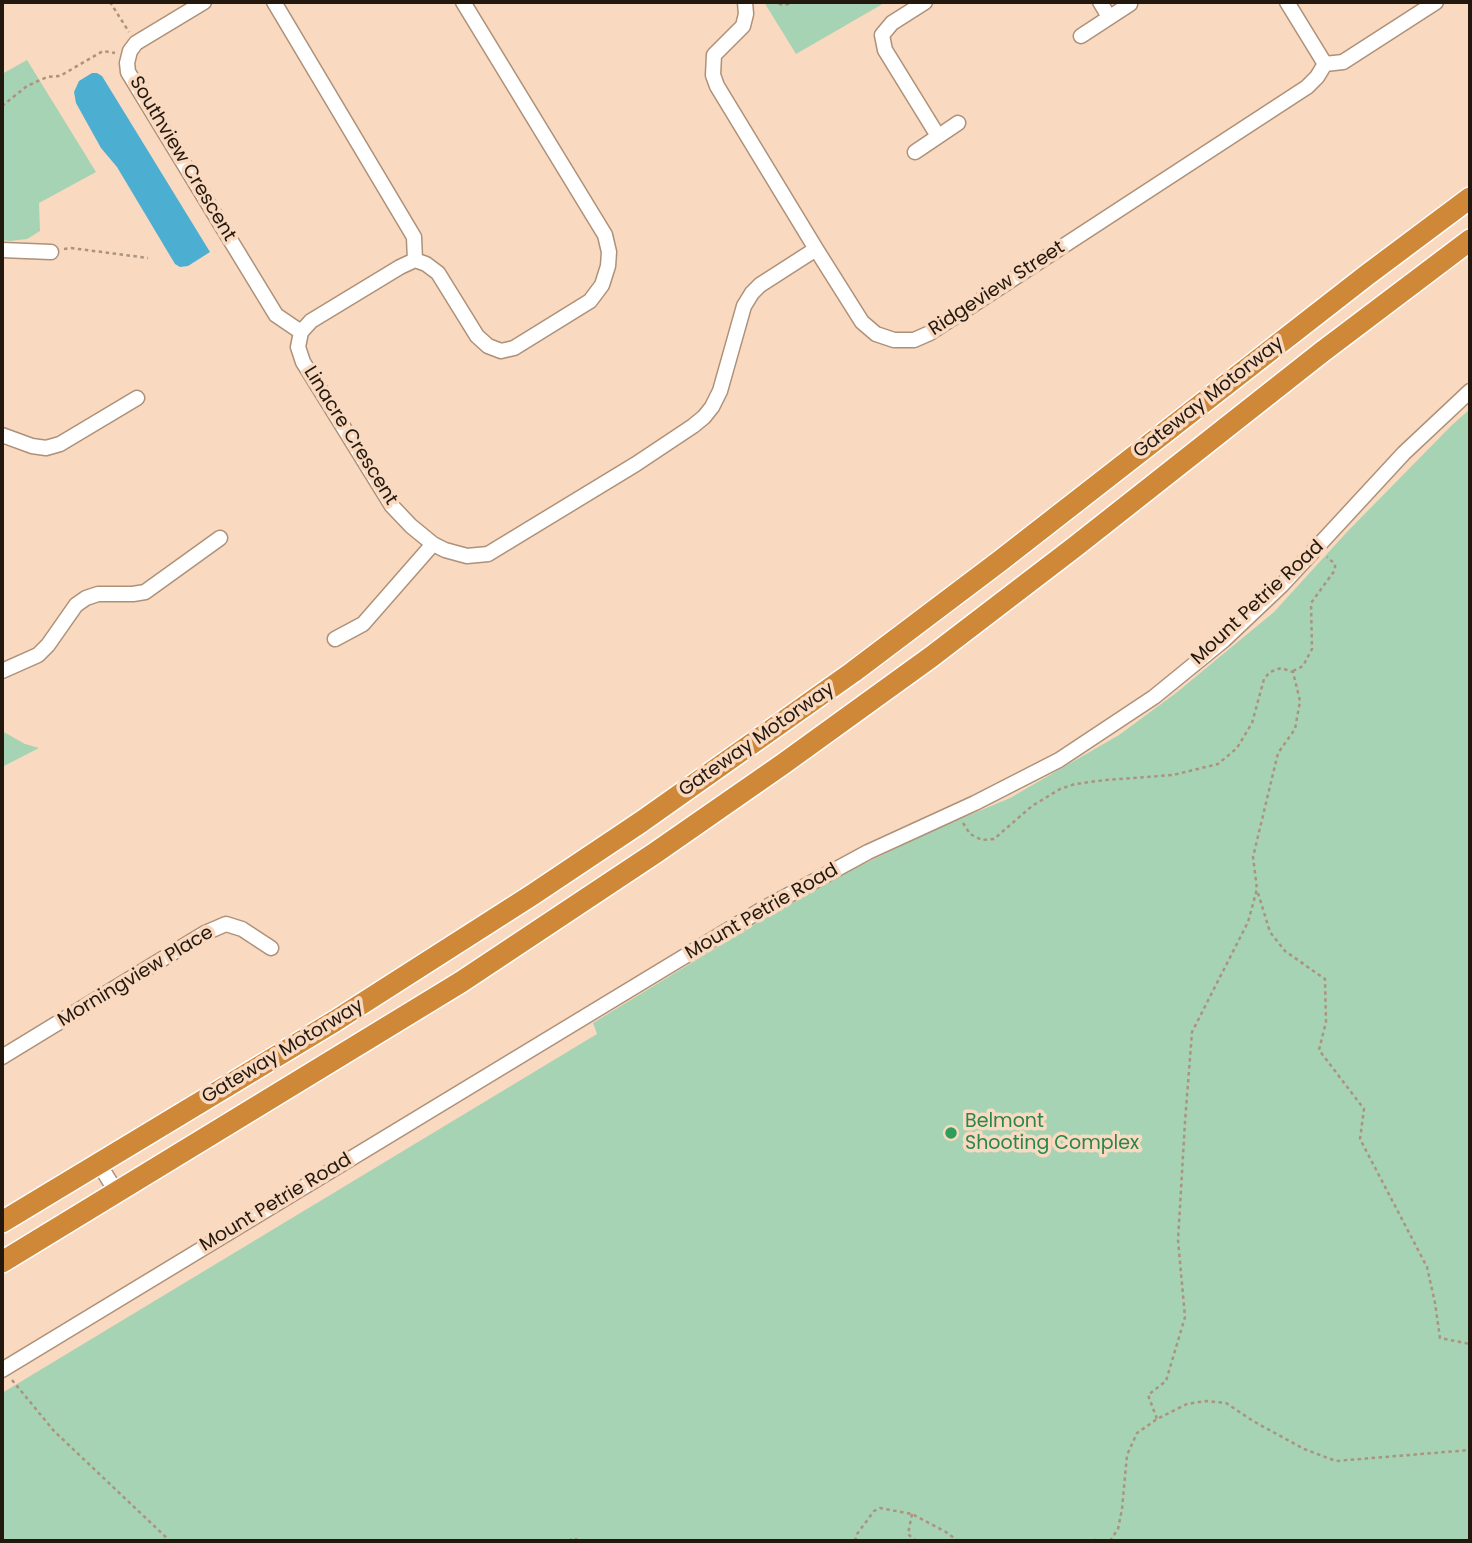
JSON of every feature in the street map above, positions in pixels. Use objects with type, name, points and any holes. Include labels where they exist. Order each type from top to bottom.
[{"type":"highway","name":"Gateway Motorway","points":[[2,1222],[370,999],[641,822],[853,673],[1356,283],[1470,198]]},
{"type":"highway","name":"Gateway Motorway","points":[[2,1262],[438,996],[655,853],[783,764],[931,657],[1470,240]]},
{"type":"street","name":"Southview Crescent","points":[[204,2],[136,43],[130,51],[128,72],[276,315],[301,332]]},
{"type":"street","points":[[274,2],[414,237],[415,260]]},
{"type":"street","points":[[301,332],[311,321],[415,260],[438,272],[477,336],[488,346],[501,351],[514,348],[590,301],[602,285],[608,266],[605,235],[463,2]]},
{"type":"street","name":"Ridgeview Street","points":[[745,2],[747,14],[743,26],[714,55],[713,75],[717,86],[862,322],[876,334],[894,340],[914,340],[930,333],[1307,87],[1325,64],[1343,62],[1436,2]]},
{"type":"street","points":[[925,2],[892,23],[882,35],[885,50],[938,136]]},
{"type":"street","points":[[1100,2],[1109,17]]},
{"type":"street","points":[[1287,2],[1325,64]]},
{"type":"street","points":[[1081,36],[1130,4]]},
{"type":"street","points":[[915,152],[958,123]]},
{"type":"street","name":"Linacre Crescent","points":[[301,332],[298,347],[303,362],[392,506],[433,544],[467,556],[488,554],[693,426],[712,407],[720,391],[744,306],[752,293],[816,249]]},
{"type":"street","points":[[2,250],[51,252]]},
{"type":"street","name":"Mount Petrie Road","points":[[2,1370],[761,910],[868,852],[1059,760],[1154,697],[1224,640],[1282,585],[1405,453],[1470,391]]},
{"type":"street","points":[[2,435],[46,448],[60,444],[137,398]]},
{"type":"street","points":[[2,671],[38,655],[76,605],[86,598],[98,594],[145,592],[220,538]]},
{"type":"street","points":[[334,639],[363,624],[433,544]]},
{"type":"street","name":"Morningview Place","points":[[2,1057],[205,933],[226,924],[242,929],[271,948]]},
{"type":"street","points":[[99,1164],[117,1192]]},
{"type":"path","points":[[110,2],[130,34]]},
{"type":"path","points":[[772,2],[784,5],[796,2]]},
{"type":"path","points":[[2,106],[27,86],[47,77],[60,76],[103,51],[118,53]]},
{"type":"path","points":[[51,252],[71,247],[148,258]]},
{"type":"path","points":[[955,812],[970,834],[982,840],[994,839],[1032,806],[1068,787],[1105,780],[1173,775],[1218,764],[1237,748],[1252,723],[1264,679],[1270,672],[1281,668],[1293,672],[1303,666],[1312,649],[1311,603],[1335,570],[1335,564],[1318,547]]},
{"type":"path","points":[[1293,672],[1300,701],[1295,729],[1278,753],[1253,857],[1257,889],[1269,932],[1285,951],[1325,979],[1326,1021],[1320,1049],[1364,1109],[1360,1139],[1427,1267],[1440,1338],[1470,1344]]},
{"type":"path","points":[[1157,1419],[1148,1395],[1166,1381],[1185,1317],[1178,1240],[1192,1032],[1248,922],[1257,889]]},
{"type":"path","points":[[2,1370],[54,1431],[170,1541]]},
{"type":"path","points":[[1059,1541],[1109,1541],[1118,1529],[1127,1455],[1138,1433],[1157,1419],[1187,1404],[1206,1401],[1226,1403],[1304,1449],[1336,1461],[1470,1450]]},
{"type":"path","points":[[855,1541],[874,1511],[880,1508],[912,1514],[958,1541]]},
{"type":"path","points":[[912,1514],[908,1534],[916,1541]]},
{"type":"path","points":[[569,1541],[573,1538],[580,1541]]},
{"type":"green space","points":[[764,2],[886,2],[796,54]]},
{"type":"green space","points":[[27,60],[96,172],[39,203],[40,231],[27,239],[10,241],[2,240],[2,74]]},
{"type":"green space","name":"Belmont Shooting Complex","points":[[1470,409],[1470,1541],[2,1541],[2,1393],[597,1034],[593,1023],[760,921],[841,875],[934,830],[1010,798],[1119,735],[1176,693],[1274,612],[1346,533]]},
{"type":"green space","points":[[2,731],[25,744],[39,748],[2,767]]},
{"type":"water","points":[[92,73],[102,76],[210,252],[188,266],[180,267],[175,264],[117,167],[101,148],[76,103],[74,92],[79,81]]},
{"type":"place","name":"Belmont Shooting Complex","points":[[951,1133]]}]
